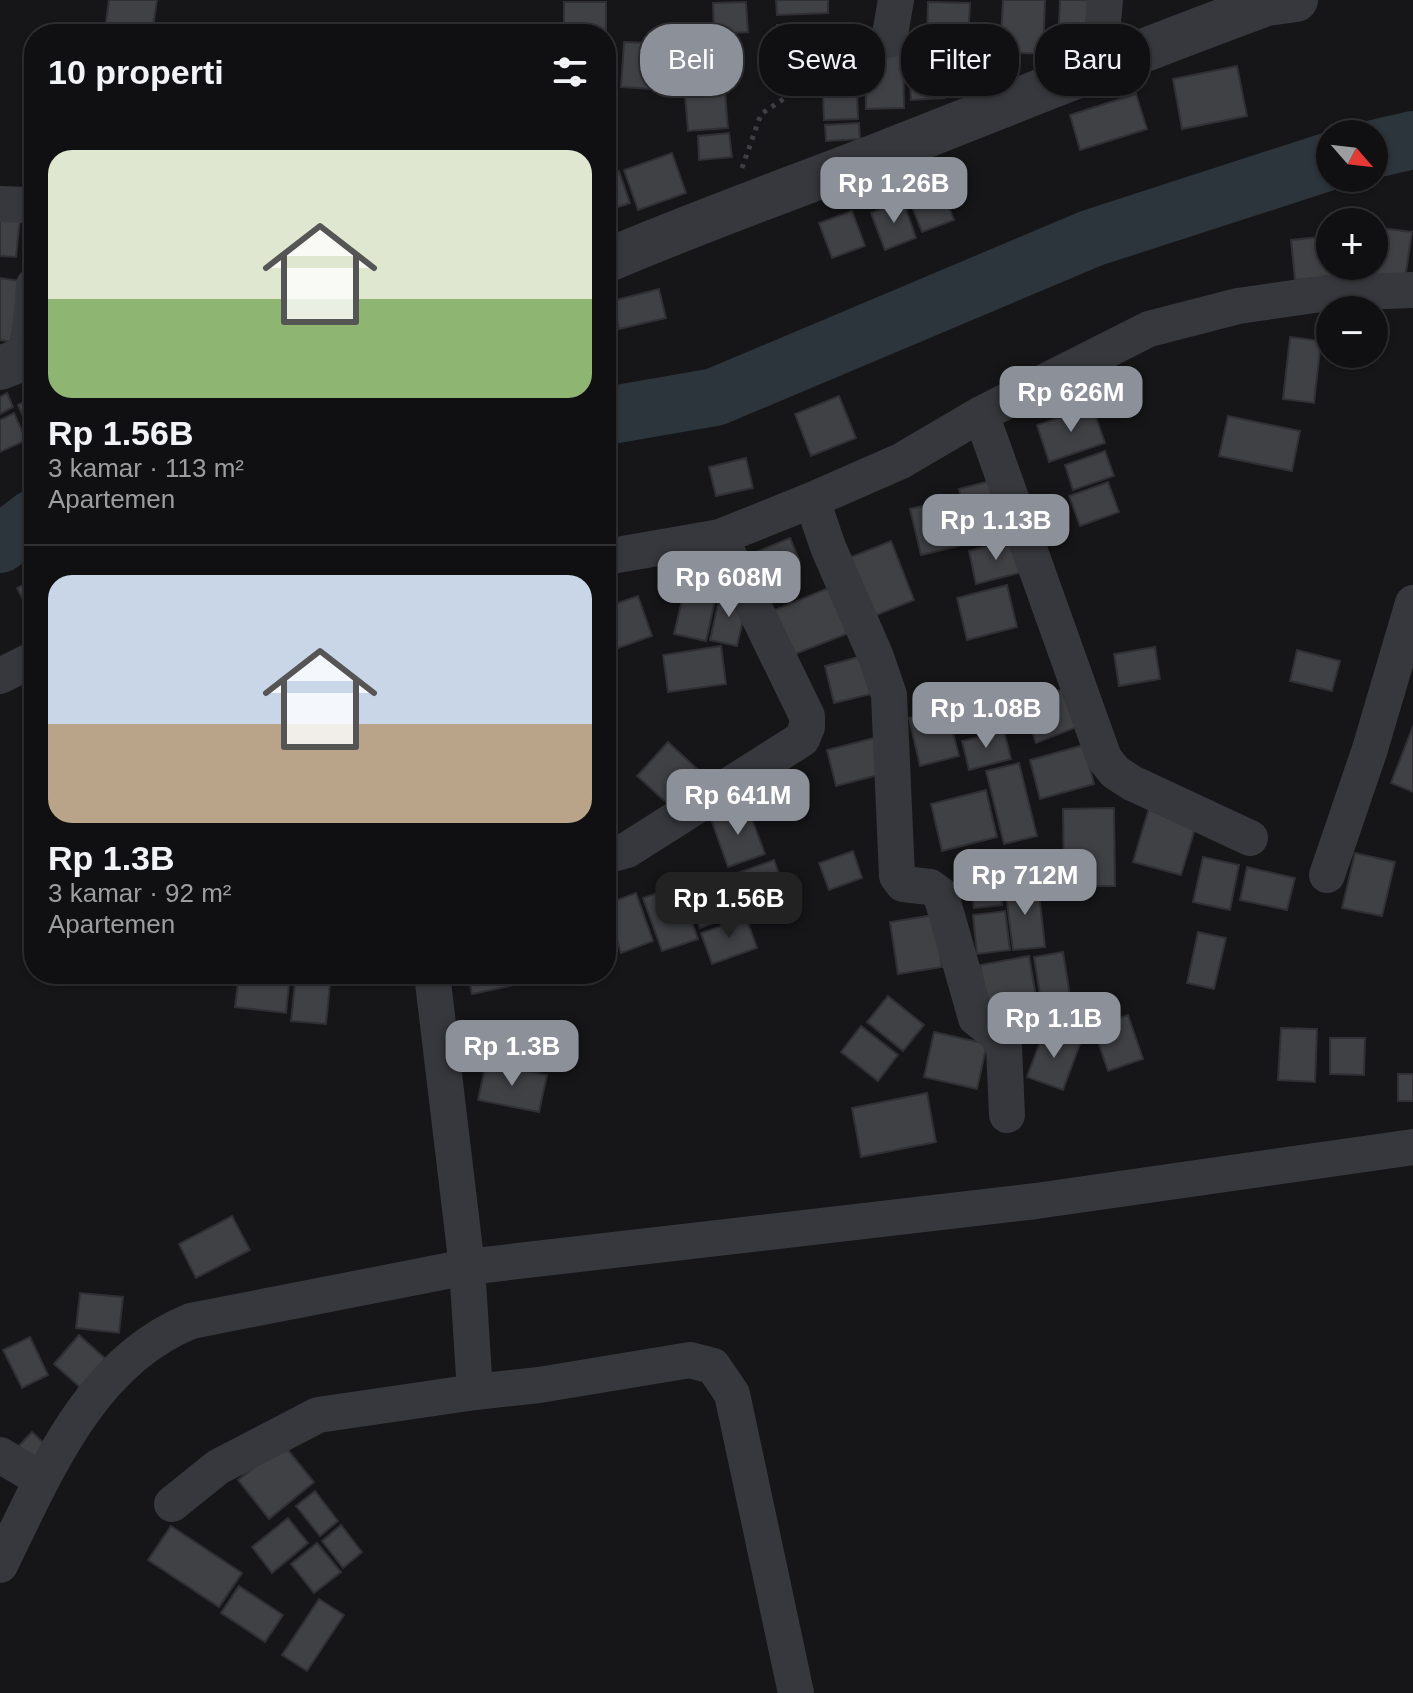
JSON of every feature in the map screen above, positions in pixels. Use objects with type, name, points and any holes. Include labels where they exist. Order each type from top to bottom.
[{"type":"street","points":[[1103,24],[1105,0]]},
{"type":"street","points":[[1150,47],[1267,4],[1296,0]]},
{"type":"street","points":[[889,40],[894,1]]},
{"type":"street","points":[[616,257],[689,225],[1035,91]]},
{"type":"street","points":[[0,204],[24,205]]},
{"type":"street","points":[[616,555],[720,537],[812,500],[901,461],[981,414],[1149,329],[1238,306],[1328,293],[1413,290]]},
{"type":"street","points":[[981,414],[1104,758],[1115,772],[1132,783],[1250,838]]},
{"type":"street","points":[[812,500],[889,695],[897,876],[903,884],[930,887],[941,895],[976,1018],[996,1034],[1004,1047],[1007,1115]]},
{"type":"street","points":[[616,853],[627,850],[791,746],[806,732],[807,716],[720,537]]},
{"type":"street","points":[[1327,875],[1370,749],[1413,603]]},
{"type":"street","points":[[0,676],[24,664]]},
{"type":"street","points":[[433,984],[467,1267],[475,1392]]},
{"type":"street","points":[[0,1565],[42,1480],[85,1406],[107,1381],[159,1336],[191,1321],[467,1267],[1050,1199],[1413,1147]]},
{"type":"street","points":[[172,1504],[218,1467],[318,1415],[539,1385],[690,1360],[713,1366],[732,1394],[796,1693]]},
{"type":"street","points":[[0,1455],[42,1480]]},
{"type":"path","points":[[750,204],[742,165],[751,135],[761,114],[788,96]]},
{"type":"building","points":[[109,0],[157,0],[153,24],[106,24]]},
{"type":"building","points":[[776,0],[828,0],[828,13],[777,15]]},
{"type":"building","points":[[1003,0],[1045,0],[1044,24],[1035,24],[1035,54],[1019,53],[1019,24],[1002,24]]},
{"type":"building","points":[[1060,0],[1090,0],[1089,24],[1059,24]]},
{"type":"building","points":[[564,2],[606,2],[606,24],[564,24]]},
{"type":"building","points":[[746,2],[748,32],[743,32],[743,24],[714,24],[713,3]]},
{"type":"building","points":[[928,2],[970,3],[969,24],[927,24]]},
{"type":"building","points":[[624,42],[640,43],[640,88],[621,87]]},
{"type":"building","points":[[885,52],[901,52],[904,108],[866,109],[866,96],[885,96]]},
{"type":"building","points":[[1237,66],[1247,116],[1182,129],[1173,79]]},
{"type":"building","points":[[685,96],[725,96],[728,128],[688,131]]},
{"type":"building","points":[[823,96],[857,96],[858,119],[824,120]]},
{"type":"building","points":[[911,96],[945,96],[945,98],[911,100]]},
{"type":"building","points":[[1137,96],[1147,129],[1080,150],[1070,115]]},
{"type":"building","points":[[859,123],[860,139],[826,141],[825,125]]},
{"type":"building","points":[[729,133],[732,157],[699,160],[698,136]]},
{"type":"building","points":[[672,153],[686,193],[638,210],[624,170]]},
{"type":"building","points":[[619,171],[630,203],[616,208],[616,172]]},
{"type":"building","points":[[941,187],[954,220],[922,232],[909,199]]},
{"type":"building","points":[[903,201],[916,238],[885,250],[871,213]]},
{"type":"building","points":[[852,211],[865,246],[832,258],[819,223]]},
{"type":"building","points":[[0,217],[20,218],[16,257],[0,256]]},
{"type":"building","points":[[1388,229],[1412,232],[1405,279],[1388,277]]},
{"type":"building","points":[[1316,237],[1316,278],[1295,280],[1291,240]]},
{"type":"building","points":[[0,278],[20,281],[11,342],[0,340]]},
{"type":"building","points":[[659,289],[666,318],[619,329],[616,300]]},
{"type":"building","points":[[1290,337],[1316,340],[1318,368],[1314,403],[1283,399]]},
{"type":"building","points":[[7,393],[13,407],[0,414],[0,397]]},
{"type":"building","points":[[839,396],[856,438],[811,456],[795,414]]},
{"type":"building","points":[[24,402],[24,418],[18,405]]},
{"type":"building","points":[[1092,406],[1105,443],[1049,462],[1037,425]]},
{"type":"building","points":[[14,413],[24,441],[0,452],[0,420]]},
{"type":"building","points":[[1228,416],[1300,431],[1292,471],[1219,456]]},
{"type":"building","points":[[1105,451],[1114,476],[1073,490],[1065,465]]},
{"type":"building","points":[[746,458],[753,488],[716,496],[709,467]]},
{"type":"building","points":[[998,479],[1011,531],[972,541],[959,489]]},
{"type":"building","points":[[1108,482],[1119,512],[1080,526],[1069,496]]},
{"type":"building","points":[[947,500],[959,546],[921,555],[910,509]]},
{"type":"building","points":[[790,538],[800,562],[763,577],[754,553]]},
{"type":"building","points":[[1015,539],[1023,572],[976,584],[969,551]]},
{"type":"building","points":[[891,541],[914,600],[869,618],[846,559]]},
{"type":"building","points":[[710,552],[712,573],[669,577],[667,555]]},
{"type":"building","points":[[686,583],[717,591],[706,641],[674,634]]},
{"type":"building","points":[[24,585],[24,602],[17,588]]},
{"type":"building","points":[[1007,585],[1017,627],[967,640],[957,598]]},
{"type":"building","points":[[831,587],[849,633],[785,658],[767,613]]},
{"type":"building","points":[[721,591],[748,598],[737,646],[710,640]]},
{"type":"building","points":[[638,596],[652,636],[616,649],[616,604]]},
{"type":"building","points":[[721,646],[726,684],[668,692],[663,655]]},
{"type":"building","points":[[1155,647],[1160,679],[1119,686],[1114,654]]},
{"type":"building","points":[[1297,650],[1340,661],[1332,691],[1290,681]]},
{"type":"building","points":[[866,655],[875,693],[834,703],[825,666]]},
{"type":"building","points":[[1068,687],[1082,725],[1036,743],[1022,704]]},
{"type":"building","points":[[947,709],[959,756],[920,766],[909,718]]},
{"type":"building","points":[[1413,726],[1413,792],[1391,783]]},
{"type":"building","points":[[1004,731],[1011,759],[969,770],[962,741]]},
{"type":"building","points":[[874,738],[882,774],[836,786],[827,750]]},
{"type":"building","points":[[668,742],[708,779],[678,813],[637,776]]},
{"type":"building","points":[[1084,745],[1094,784],[1040,799],[1030,760]]},
{"type":"building","points":[[1019,763],[1037,836],[1004,844],[986,771]]},
{"type":"building","points":[[986,790],[997,837],[942,851],[931,804]]},
{"type":"building","points":[[747,806],[765,854],[728,867],[711,819]]},
{"type":"building","points":[[1114,808],[1115,886],[1064,886],[1063,809]]},
{"type":"building","points":[[1149,808],[1197,822],[1181,875],[1133,862]]},
{"type":"building","points":[[853,851],[862,878],[829,890],[819,863]]},
{"type":"building","points":[[1355,853],[1395,862],[1382,916],[1342,908]]},
{"type":"building","points":[[1203,857],[1239,865],[1230,910],[1193,902]]},
{"type":"building","points":[[774,860],[786,894],[738,911],[726,877]]},
{"type":"building","points":[[1247,867],[1295,878],[1287,910],[1240,900]]},
{"type":"building","points":[[717,875],[732,916],[700,928],[685,886]]},
{"type":"building","points":[[1000,882],[1002,905],[974,908],[971,886]]},
{"type":"building","points":[[1038,883],[1045,947],[1013,950],[1005,887]]},
{"type":"building","points":[[679,885],[698,939],[662,951],[643,898]]},
{"type":"building","points":[[636,893],[653,941],[621,953],[616,937],[616,900]]},
{"type":"building","points":[[1005,911],[1010,950],[977,954],[973,915]]},
{"type":"building","points":[[934,915],[942,967],[898,974],[890,922]]},
{"type":"building","points":[[746,917],[757,948],[712,964],[701,933]]},
{"type":"building","points":[[1198,932],[1226,938],[1214,989],[1187,983]]},
{"type":"building","points":[[1063,952],[1070,996],[1041,1001],[1034,957]]},
{"type":"building","points":[[1029,956],[1037,1002],[988,1012],[980,965]]},
{"type":"building","points":[[238,984],[289,984],[286,1013],[235,1007]]},
{"type":"building","points":[[295,984],[330,984],[326,1024],[291,1021]]},
{"type":"building","points":[[470,984],[519,984],[472,994]]},
{"type":"building","points":[[888,996],[924,1025],[903,1051],[867,1022]]},
{"type":"building","points":[[1128,1015],[1143,1059],[1108,1071],[1093,1027]]},
{"type":"building","points":[[861,1026],[898,1055],[878,1081],[841,1052]]},
{"type":"building","points":[[1281,1028],[1317,1029],[1315,1082],[1278,1080]]},
{"type":"building","points":[[1044,1031],[1080,1044],[1063,1090],[1027,1077]]},
{"type":"building","points":[[934,1032],[987,1044],[977,1089],[924,1077]]},
{"type":"building","points":[[1330,1038],[1365,1038],[1364,1075],[1330,1074]]},
{"type":"building","points":[[486,1063],[547,1075],[539,1112],[478,1100]]},
{"type":"building","points":[[1398,1074],[1413,1074],[1413,1101],[1398,1101]]},
{"type":"building","points":[[927,1093],[936,1142],[861,1157],[852,1108]]},
{"type":"building","points":[[232,1216],[250,1250],[196,1278],[179,1244]]},
{"type":"building","points":[[80,1293],[123,1297],[119,1333],[76,1328]]},
{"type":"building","points":[[79,1335],[107,1360],[82,1389],[54,1364]]},
{"type":"building","points":[[30,1337],[48,1375],[22,1388],[3,1350]]},
{"type":"building","points":[[32,1432],[48,1447],[32,1465],[15,1450]]},
{"type":"building","points":[[283,1444],[314,1482],[269,1519],[238,1480]]},
{"type":"building","points":[[315,1491],[338,1521],[320,1536],[296,1506]]},
{"type":"building","points":[[288,1518],[308,1543],[272,1573],[252,1547]]},
{"type":"building","points":[[341,1525],[362,1552],[343,1568],[322,1541]]},
{"type":"building","points":[[171,1526],[242,1573],[219,1607],[148,1560]]},
{"type":"building","points":[[317,1543],[341,1572],[314,1593],[291,1564]]},
{"type":"building","points":[[239,1586],[283,1615],[265,1642],[221,1613]]},
{"type":"building","points":[[319,1599],[344,1615],[307,1671],[282,1655]]},
{"type":"waterway","points":[[1388,146],[1413,140]]},
{"type":"waterway","points":[[616,414],[715,397],[1092,238],[1316,166]]},
{"type":"waterway","points":[[0,544],[24,526]]}]
